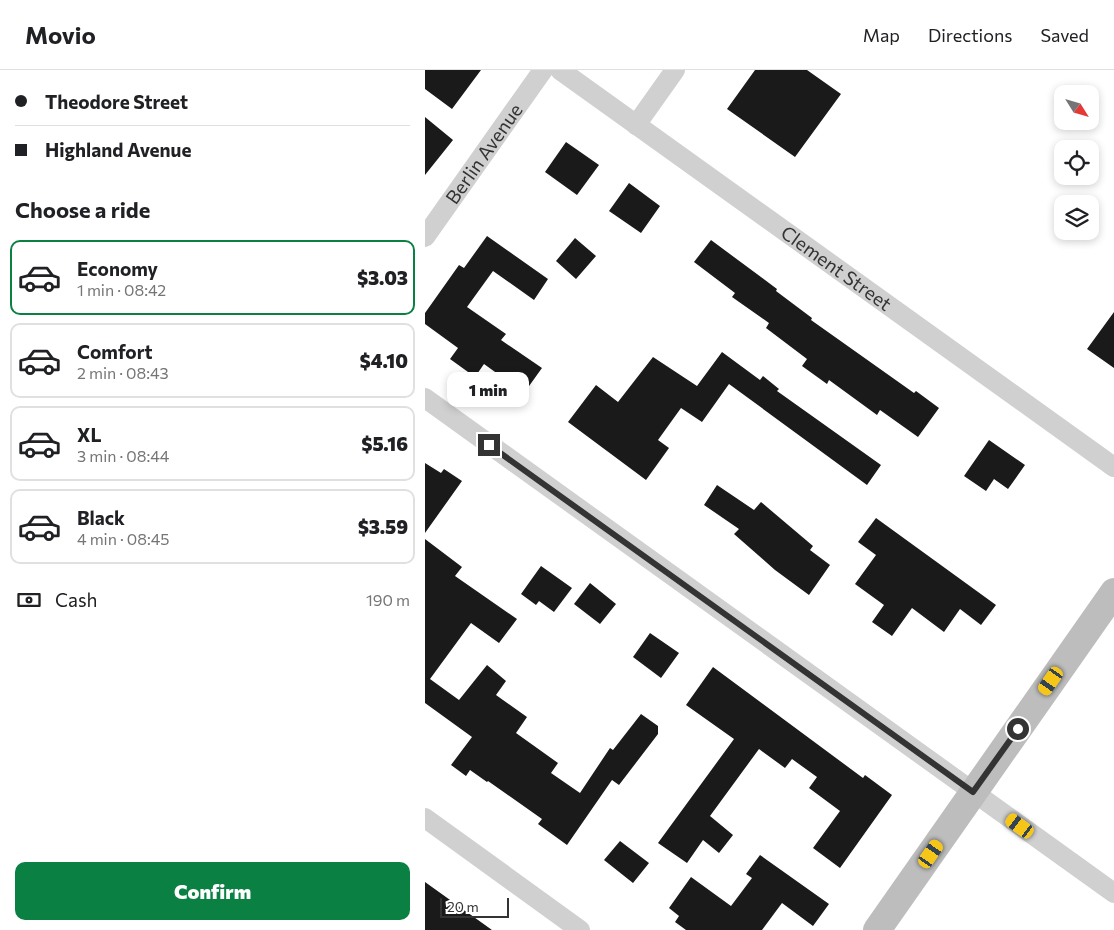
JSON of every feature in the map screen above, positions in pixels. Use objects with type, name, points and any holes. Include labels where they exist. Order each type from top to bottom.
[{"type":"main road","points":[[877,930],[1114,592]]},
{"type":"street","name":"Berlin Avenue","points":[[425,237],[543,70]]},
{"type":"street","name":"Clement Street","points":[[560,70],[1114,466]]},
{"type":"street","points":[[636,125],[675,70]]},
{"type":"street","points":[[425,398],[1114,893]]},
{"type":"street","points":[[425,818],[580,930]]},
{"type":"building","points":[[425,70],[481,70],[452,109],[425,89]]},
{"type":"building","points":[[755,70],[807,70],[841,94],[795,157],[727,109]]},
{"type":"building","points":[[425,117],[453,140],[425,175]]},
{"type":"building","points":[[566,142],[599,165],[577,195],[545,172]]},
{"type":"building","points":[[629,183],[660,206],[641,233],[609,211]]},
{"type":"building","points":[[487,236],[548,279],[534,300],[493,271],[467,307],[506,334],[501,340],[542,368],[524,393],[484,364],[475,377],[450,359],[458,348],[425,324],[425,313],[459,265],[464,268]]},
{"type":"building","points":[[575,238],[596,256],[576,279],[556,261]]},
{"type":"building","points":[[711,240],[777,289],[776,291],[812,318],[811,320],[914,393],[916,391],[939,408],[918,437],[880,410],[877,415],[829,380],[827,384],[802,366],[807,359],[766,328],[769,323],[732,297],[735,293],[694,262]]},
{"type":"building","points":[[1114,312],[1114,368],[1087,349]]},
{"type":"building","points":[[722,352],[760,380],[763,376],[779,389],[777,391],[881,465],[867,485],[729,384],[702,422],[681,408],[658,440],[669,448],[646,480],[568,422],[596,385],[618,402],[653,357],[697,386]]},
{"type":"building","points":[[989,440],[1025,465],[1008,489],[994,479],[986,491],[964,476]]},
{"type":"building","points":[[425,463],[441,473],[444,469],[462,481],[425,533]]},
{"type":"building","points":[[717,485],[754,510],[761,502],[813,546],[810,550],[830,565],[809,595],[775,570],[734,534],[739,529],[704,505]]},
{"type":"building","points":[[876,518],[996,605],[981,625],[960,609],[944,632],[912,608],[892,636],[872,622],[884,605],[855,584],[876,555],[858,542]]},
{"type":"building","points":[[425,539],[462,567],[455,576],[517,619],[499,643],[471,623],[430,679],[459,700],[487,665],[506,681],[496,695],[527,717],[516,733],[558,763],[551,773],[580,793],[610,748],[613,750],[641,714],[658,726],[658,734],[619,785],[612,780],[567,845],[538,824],[542,819],[488,781],[470,770],[466,776],[451,765],[472,737],[425,703]]},
{"type":"building","points":[[541,566],[572,588],[554,612],[539,601],[536,605],[521,594]]},
{"type":"building","points":[[590,583],[616,604],[600,624],[574,604]]},
{"type":"building","points":[[650,633],[679,653],[661,678],[633,657]]},
{"type":"building","points":[[713,667],[863,778],[865,775],[892,795],[840,868],[813,848],[840,811],[809,788],[817,777],[792,759],[785,768],[759,749],[710,816],[733,835],[719,853],[703,840],[687,863],[658,843],[734,739],[686,705]]},
{"type":"building","points":[[620,841],[649,863],[633,883],[604,860]]},
{"type":"building","points":[[760,855],[829,904],[813,926],[782,903],[762,930],[686,930],[675,922],[679,916],[669,908],[691,877],[731,906],[752,878],[746,874]]},
{"type":"building","points":[[425,882],[492,930],[425,930]]},
{"type":"route","points":[[489,445],[973,792],[1018,729]]}]
